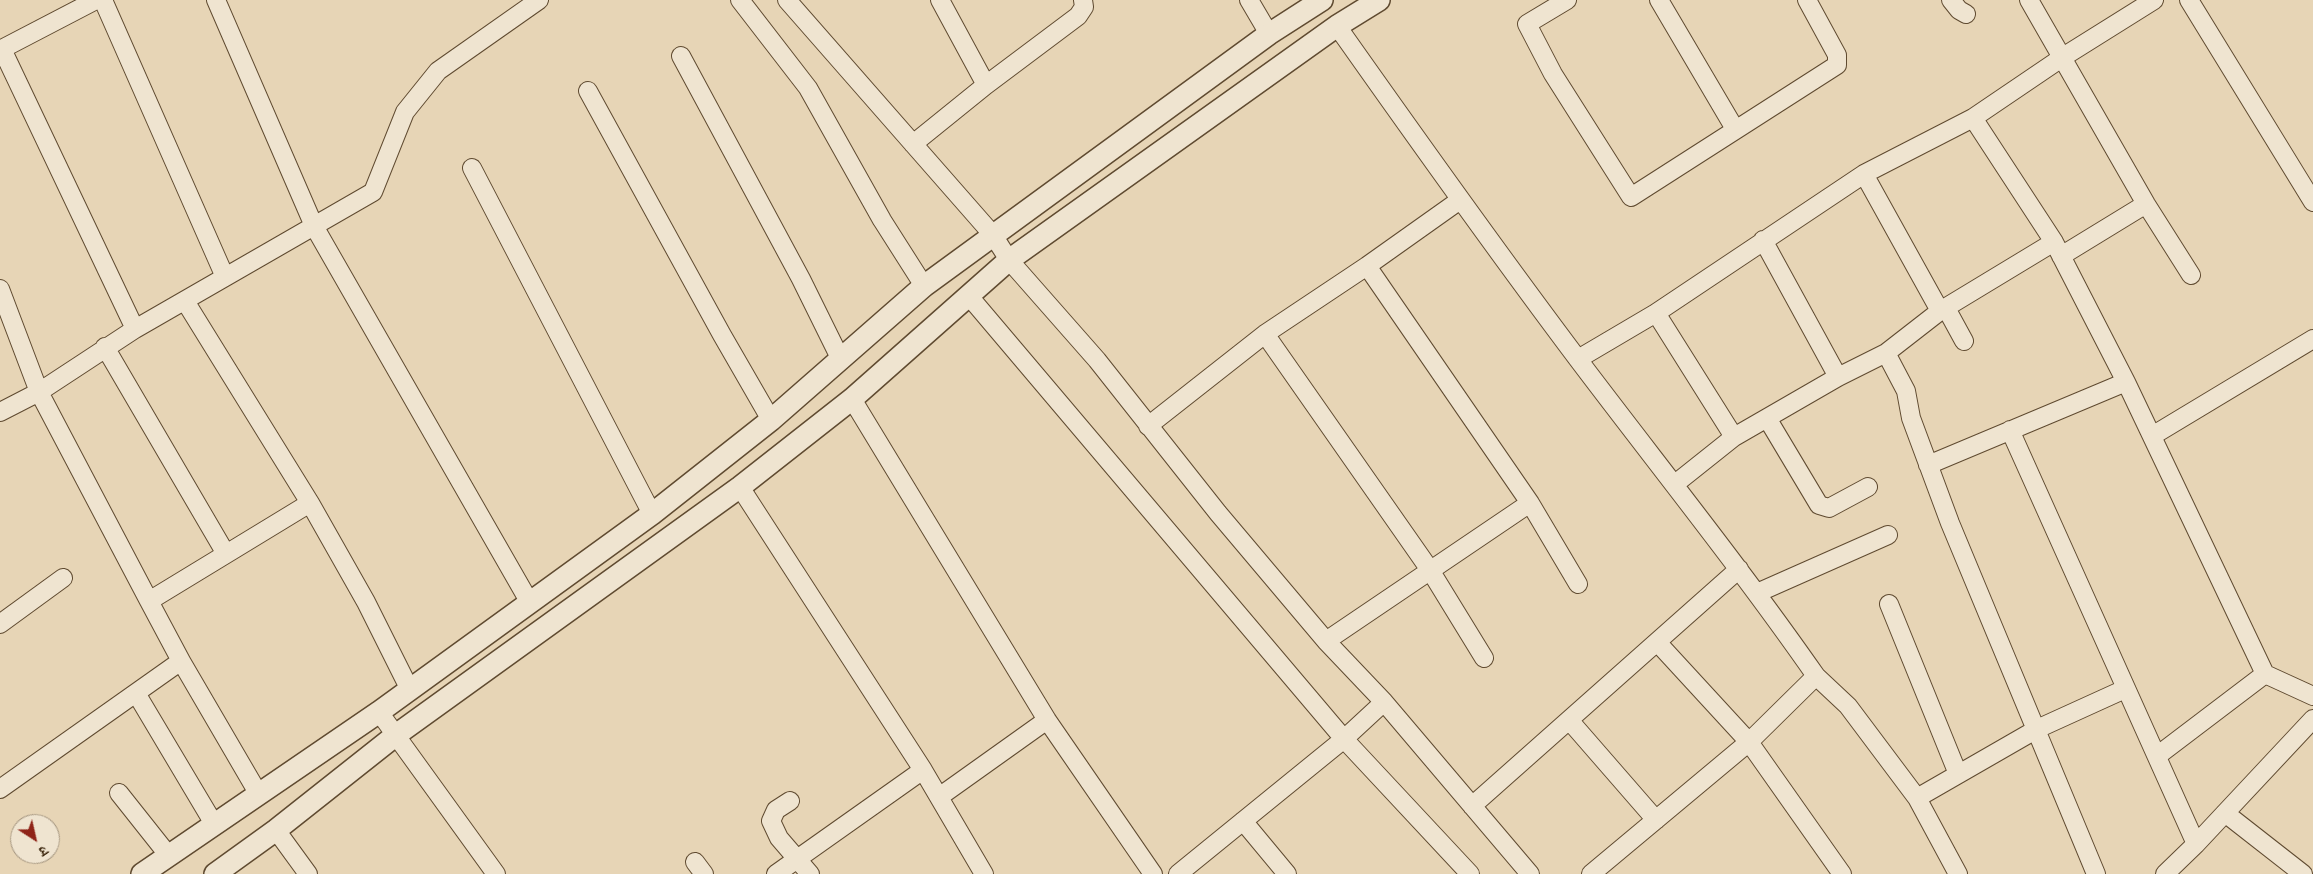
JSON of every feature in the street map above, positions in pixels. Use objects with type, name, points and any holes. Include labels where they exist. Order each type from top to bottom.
[{"type":"street","points":[[96,0],[74,5],[1,50],[135,329]]},
{"type":"street","points":[[103,0],[225,278]]},
{"type":"street","points":[[216,0],[314,226],[530,603]]},
{"type":"street","points":[[0,412],[39,392],[135,329],[373,192],[405,112],[438,71],[539,0]]},
{"type":"street","points":[[740,0],[808,88],[882,220],[924,286]]},
{"type":"street","points":[[787,0],[993,235],[1009,260],[1097,360],[1148,426],[1326,641],[1384,702],[1530,874]]},
{"type":"street","points":[[940,0],[986,85]]},
{"type":"street","points":[[913,144],[986,85],[1078,16],[1084,7],[1083,0]]},
{"type":"street","points":[[1249,0],[1269,34]]},
{"type":"street","points":[[142,874],[379,712],[652,514],[771,420],[924,286],[1269,34],[1322,0]]},
{"type":"street","points":[[216,874],[276,830],[396,735],[740,487],[852,398],[1009,260],[1337,26],[1379,0]]},
{"type":"street","points":[[1567,0],[1527,24],[1553,74],[1631,197],[1837,65],[1837,55],[1807,0]]},
{"type":"street","points":[[1659,0],[1735,129]]},
{"type":"street","points":[[1951,0],[1959,10],[1966,14]]},
{"type":"street","points":[[2029,0],[2146,204],[2190,275]]},
{"type":"street","points":[[1578,360],[1656,313],[1864,174],[1973,118],[2063,57],[2154,0]]},
{"type":"street","points":[[2189,0],[2313,202]]},
{"type":"street","points":[[1337,26],[1460,200],[1578,360],[1739,569],[1816,676],[1848,706],[1917,798],[1958,874]]},
{"type":"street","points":[[681,56],[801,279],[841,360]]},
{"type":"street","points":[[588,91],[722,335],[771,420]]},
{"type":"street","points":[[1973,118],[2058,249],[2126,382],[2265,674],[2313,696]]},
{"type":"street","points":[[472,168],[652,514]]},
{"type":"street","points":[[1864,174],[1943,310],[1964,341]]},
{"type":"street","points":[[1148,426],[1265,334],[1367,266],[1460,200]]},
{"type":"street","points":[[1674,484],[1734,437],[1838,377],[1886,354],[1943,310],[2146,204]]},
{"type":"street","points":[[1763,240],[1838,377]]},
{"type":"street","points":[[1367,266],[1530,502],[1578,584]]},
{"type":"street","points":[[0,288],[39,392],[181,661],[258,793]]},
{"type":"street","points":[[968,295],[1344,739],[1470,874]]},
{"type":"street","points":[[185,301],[310,503],[366,602],[410,690]]},
{"type":"street","points":[[1656,313],[1734,437]]},
{"type":"street","points":[[1265,334],[1430,570],[1484,658]]},
{"type":"street","points":[[2152,436],[2313,339]]},
{"type":"street","points":[[105,347],[226,554]]},
{"type":"street","points":[[1886,354],[1906,391],[1911,418],[1928,465],[2096,874]]},
{"type":"street","points":[[1928,465],[2126,382]]},
{"type":"street","points":[[852,398],[1047,720],[1153,874]]},
{"type":"street","points":[[1767,418],[1819,505],[1829,508],[1868,487]]},
{"type":"street","points":[[2010,430],[2196,844]]},
{"type":"street","points":[[740,487],[923,770],[984,874]]},
{"type":"street","points":[[1326,641],[1530,502]]},
{"type":"street","points":[[149,601],[310,503]]},
{"type":"street","points":[[1757,593],[1888,535]]},
{"type":"street","points":[[1472,806],[1739,569]]},
{"type":"street","points":[[0,624],[63,578]]},
{"type":"street","points":[[1889,604],[1958,774]]},
{"type":"street","points":[[1657,642],[1750,742],[1842,874]]},
{"type":"street","points":[[0,789],[181,661]]},
{"type":"street","points":[[2157,756],[2265,674]]},
{"type":"street","points":[[1590,874],[1750,742],[1816,676]]},
{"type":"street","points":[[1917,798],[2037,729],[2125,689]]},
{"type":"street","points":[[136,693],[214,824]]},
{"type":"street","points":[[1178,874],[1344,739],[1384,702]]},
{"type":"street","points":[[379,712],[496,874]]},
{"type":"street","points":[[2165,874],[2196,844],[2313,719]]},
{"type":"street","points":[[939,797],[1047,720]]},
{"type":"street","points":[[1569,720],[1656,820]]},
{"type":"street","points":[[776,874],[923,770]]},
{"type":"street","points":[[119,793],[169,856]]},
{"type":"street","points":[[790,801],[776,810],[771,821],[779,838],[810,874]]},
{"type":"street","points":[[2225,813],[2303,874]]},
{"type":"street","points":[[1243,821],[1287,874]]},
{"type":"street","points":[[276,830],[308,874]]}]
